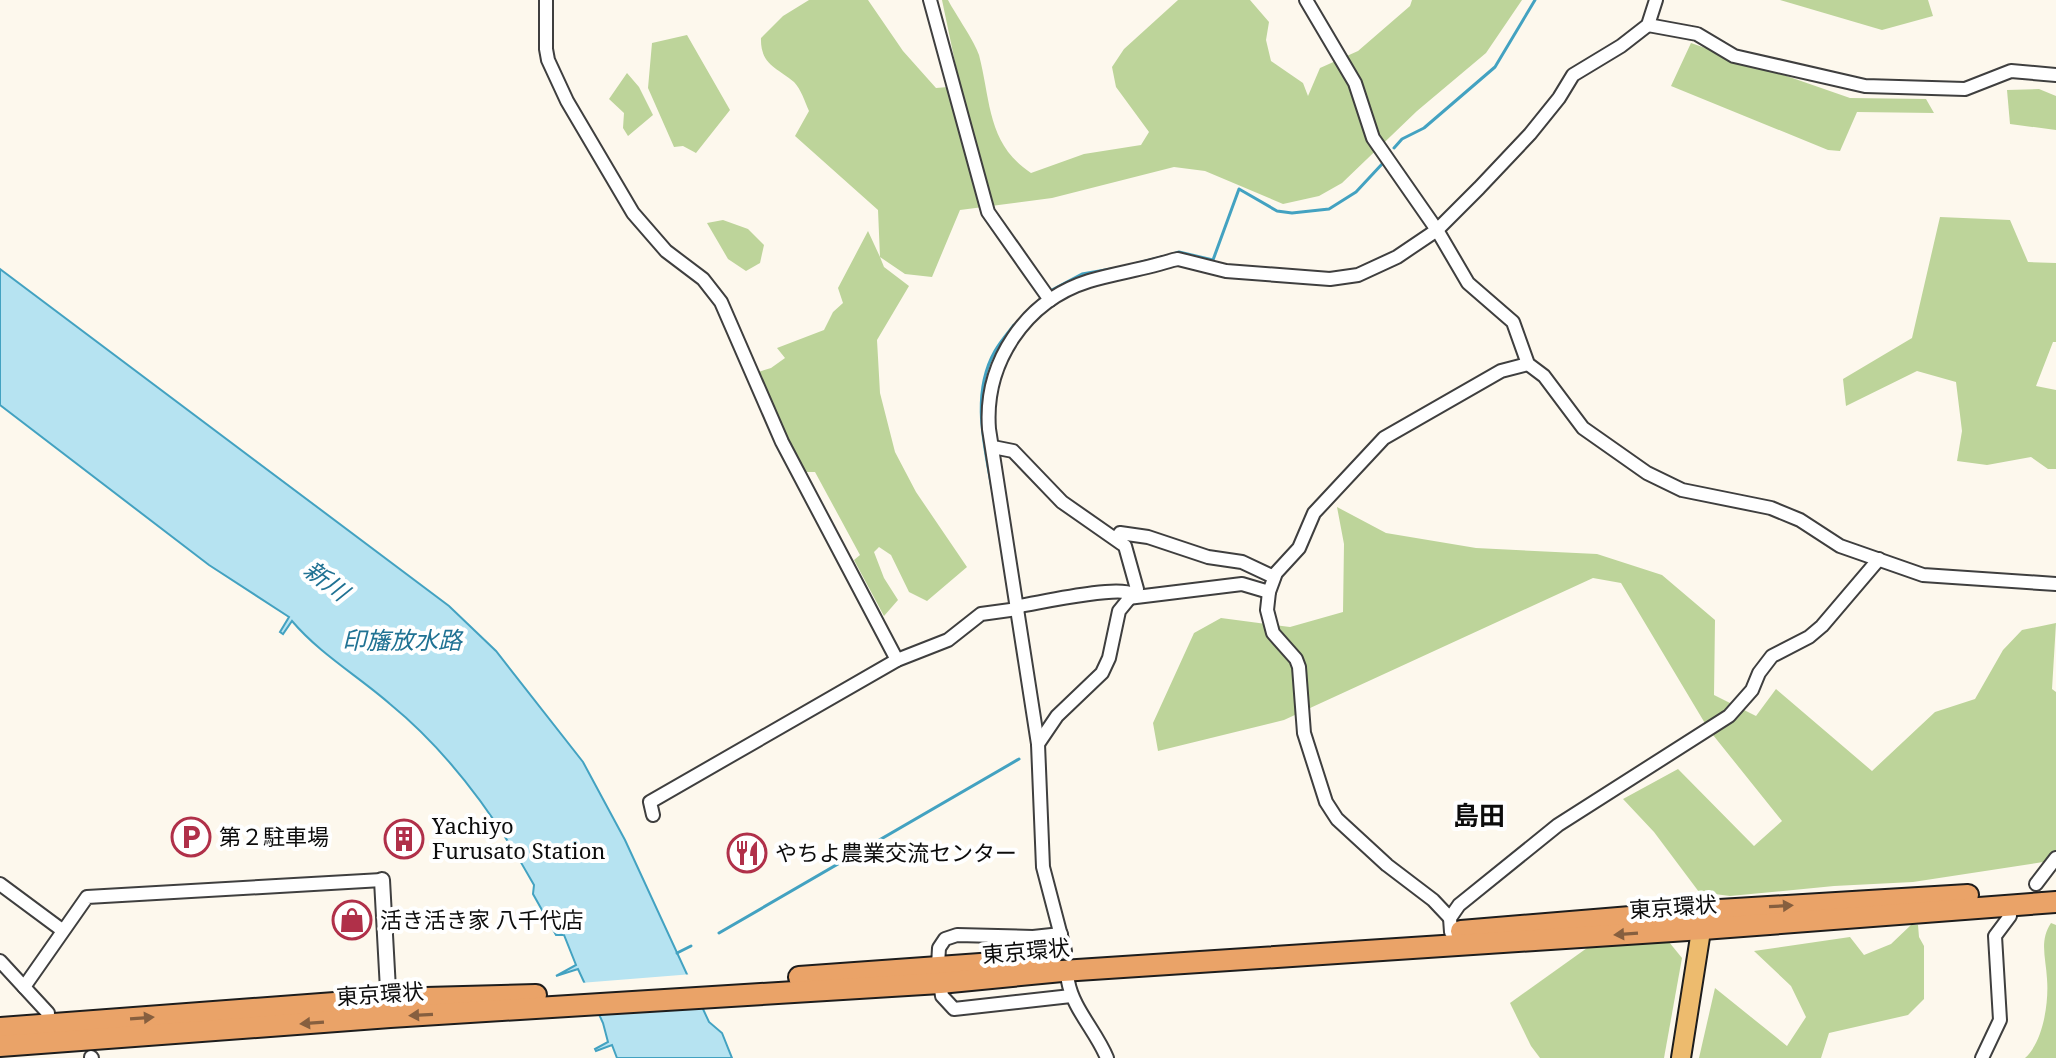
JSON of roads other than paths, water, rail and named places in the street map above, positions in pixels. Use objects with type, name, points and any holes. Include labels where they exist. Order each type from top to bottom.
[{"type":"highway","name":"東京環状","points":[[1703,920],[2046,887]]},
{"type":"highway","name":"東京環状","points":[[0,1046],[61,1034],[389,1008],[543,1001],[1703,920],[2056,902]]},
{"type":"highway","name":"東京環状","points":[[1315,948],[1450,925],[1475,936]]},
{"type":"highway","name":"東京環状","points":[[0,1028],[61,1034]]},
{"type":"main road","points":[[1681,1058],[1703,920]]},
{"type":"street","points":[[546,0],[548,60],[567,101],[633,213],[666,251],[703,279],[721,302],[782,442],[897,660]]},
{"type":"street","points":[[930,0],[985,204],[1050,300]]},
{"type":"street","points":[[1306,0],[1355,83],[1373,138],[1437,230],[1468,283],[1513,322],[1528,364],[1544,376],[1583,428],[1647,473],[1690,493],[1721,496],[1771,508],[1800,520],[1840,546],[1923,575],[2056,584]]},
{"type":"street","points":[[1065,951],[1043,867],[1038,744],[988,414],[996,368],[1022,326],[1050,300],[1088,281],[1178,259],[1226,271],[1330,279],[1372,270],[1437,230],[1530,134],[1573,75],[1621,46],[1648,25],[1656,0]]},
{"type":"street","points":[[1648,25],[1697,34],[1734,56],[1865,86],[1965,89],[2011,71],[2056,75]]},
{"type":"street","points":[[1450,925],[1433,900],[1387,865],[1337,819],[1326,802],[1304,733],[1299,667],[1296,659],[1273,633],[1267,610],[1269,592],[1274,577],[1299,548],[1314,513],[1384,438],[1501,371],[1528,364]]},
{"type":"street","points":[[993,447],[1013,451],[1081,518],[1117,538],[1125,546],[1137,589],[1119,611],[1109,658],[1102,673],[1057,716],[1038,744]]},
{"type":"street","points":[[1117,538],[1120,533],[1148,537],[1200,555],[1242,562],[1274,577]]},
{"type":"street","points":[[1450,925],[1459,905],[1558,825],[1729,716],[1752,690],[1759,673],[1772,656],[1809,637],[1822,626],[1879,559]]},
{"type":"street","points":[[1130,596],[1242,584],[1269,592]]},
{"type":"street","points":[[653,815],[650,802],[897,660],[948,640],[981,614],[1108,592],[1127,590],[1130,596]]},
{"type":"street","points":[[2046,887],[2056,858]]},
{"type":"street","points":[[24,987],[87,897],[382,880],[389,1008]]},
{"type":"street","points":[[0,884],[62,930]]},
{"type":"street","points":[[1982,1058],[2000,1020],[1995,936],[2010,916]]},
{"type":"street","points":[[1061,934],[1033,937],[957,935],[945,939],[939,948],[942,996],[954,1009],[1071,996]]},
{"type":"street","points":[[0,961],[61,1034]]},
{"type":"street","points":[[1068,981],[1071,996],[1107,1058]]},
{"type":"water","name":"印旛放水路","points":[[0,269],[449,606],[496,651],[583,762],[625,840],[709,1022],[722,1033],[732,1058],[617,1058],[612,1045],[596,1051],[608,1042],[603,1023],[578,969],[556,976],[576,965],[564,935],[556,935],[533,894],[534,885],[488,812],[433,744],[292,621],[283,634],[280,632],[289,617],[209,565],[0,405]]},
{"type":"waterway","points":[[1394,148],[1402,139],[1424,128],[1495,67],[1535,0]]},
{"type":"waterway","points":[[1173,254],[1179,252],[1213,260],[1239,189],[1277,211],[1292,213],[1329,209],[1356,192],[1383,163]]},
{"type":"waterway","points":[[1134,264],[1166,256]]},
{"type":"waterway","points":[[1050,291],[1082,274],[1111,269]]},
{"type":"waterway","points":[[992,488],[982,419],[983,384],[995,351],[1014,325]]},
{"type":"waterway","points":[[719,933],[1019,759]]},
{"type":"waterway","points":[[677,953],[691,946]]},
{"type":"place","name":"第２駐車場","points":[[191,837]]},
{"type":"place","name":"Yachiyo Furusato Station","points":[[404,839]]},
{"type":"place","name":"やちよ農業交流センター","points":[[747,853]]},
{"type":"place","name":"活き活き家 八千代店","points":[[352,920]]},
{"type":"district","name":"島田","points":[[1479,816]]},
{"type":"water label","name":"新川","points":[[326,581]]}]
